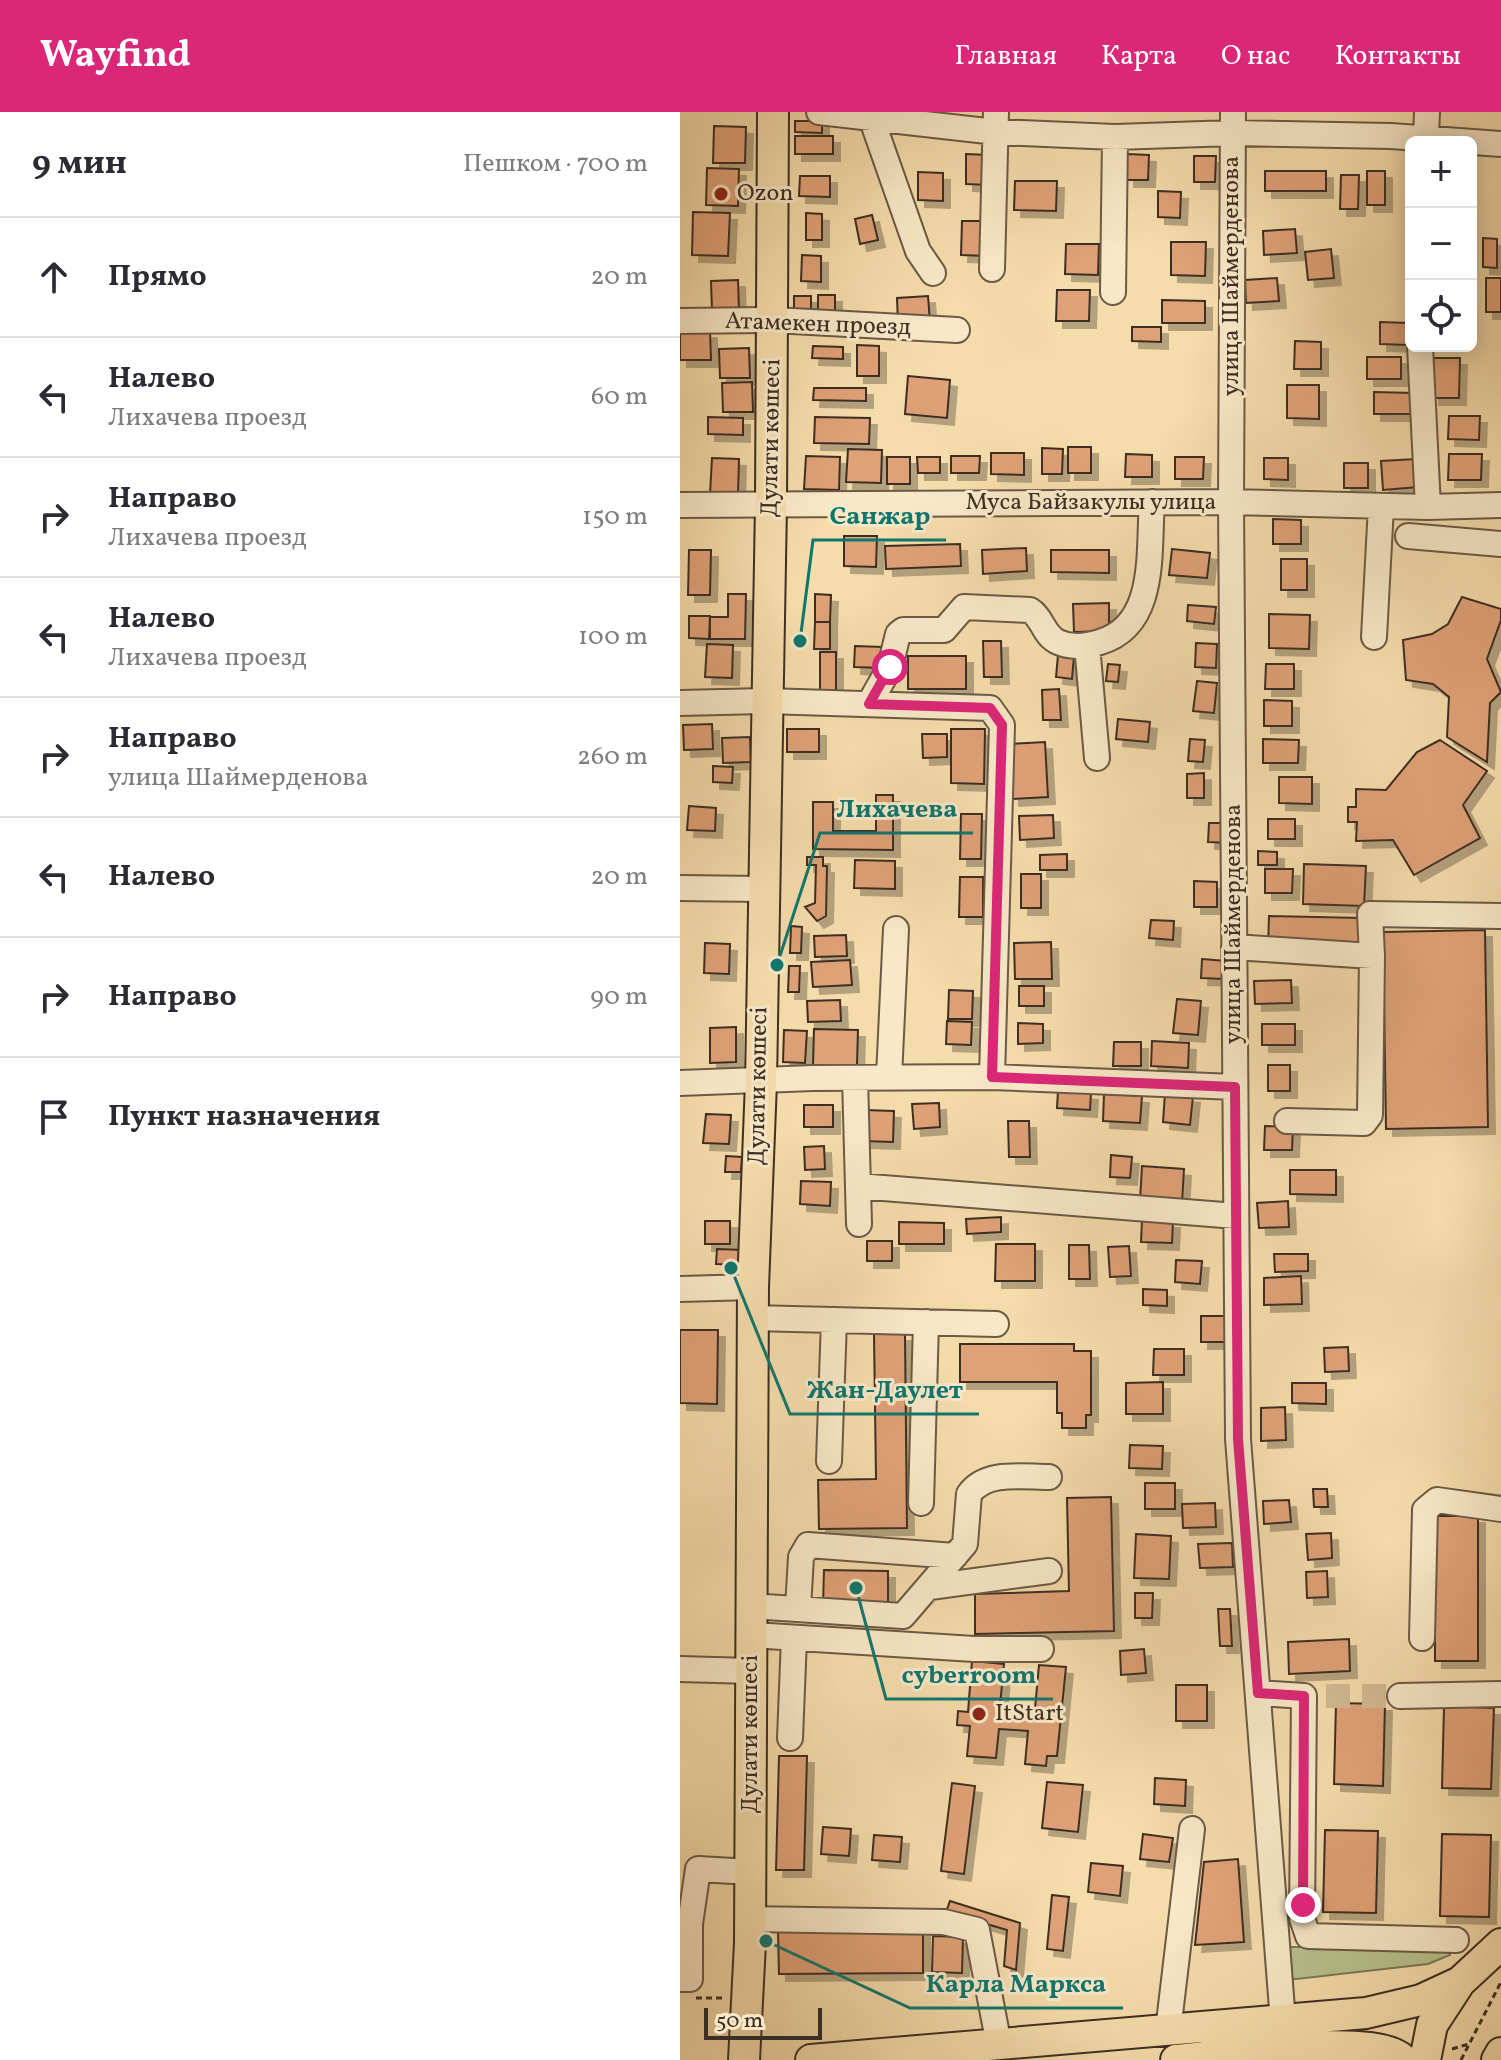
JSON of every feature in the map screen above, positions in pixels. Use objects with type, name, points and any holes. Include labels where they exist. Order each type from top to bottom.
[{"type":"main road","name":"Дулати көшесі","points":[[744,2060],[751,1872],[753,1287],[761,1082],[771,504],[773,112]]},
{"type":"main road","points":[[1425,2060],[1432,2025],[1460,1982],[1501,1944]]},
{"type":"main road","points":[[1172,2046],[1283,2022],[1366,2013],[1421,2000],[1460,1982]]},
{"type":"main road","points":[[811,2060],[999,2045],[1341,2045],[1396,2052],[1403,2060]]},
{"type":"main road","points":[[1497,2060],[1501,2053]]},
{"type":"street","points":[[819,112],[872,120],[996,122],[1115,137],[1233,123],[1405,136]]},
{"type":"street","points":[[1426,136],[1427,112]]},
{"type":"street","points":[[872,120],[918,251],[933,273]]},
{"type":"street","points":[[992,269],[996,122]]},
{"type":"street","name":"улица Шаймерденова","points":[[1233,123],[1231,502],[1238,1439],[1283,2022]]},
{"type":"street","points":[[1113,292],[1115,137]]},
{"type":"street","points":[[1477,142],[1501,144]]},
{"type":"street","name":"Атамекен проезд","points":[[680,321],[774,320],[957,330]]},
{"type":"street","points":[[1420,352],[1428,507]]},
{"type":"street","points":[[869,704],[890,667],[898,634],[903,630],[944,630],[964,607],[1030,610],[1039,615],[1048,635],[1057,641],[1087,645],[1119,634],[1142,607],[1152,502]]},
{"type":"street","name":"Муса Байзакулы улица","points":[[680,505],[1152,502],[1428,507],[1501,505]]},
{"type":"street","points":[[1374,637],[1381,506]]},
{"type":"street","points":[[1408,536],[1501,544]]},
{"type":"street","points":[[1087,645],[1097,758]]},
{"type":"street","points":[[680,703],[766,701],[990,708],[1002,725],[992,1077]]},
{"type":"street","points":[[680,888],[762,889]]},
{"type":"street","points":[[1287,1121],[1364,1123],[1370,1115],[1370,914],[1501,916]]},
{"type":"street","points":[[889,1077],[896,929]]},
{"type":"street","points":[[1234,947],[1372,956]]},
{"type":"street","points":[[680,1083],[992,1077],[1235,1087]]},
{"type":"street","points":[[855,1078],[859,1224]]},
{"type":"street","points":[[858,1186],[1236,1216]]},
{"type":"street","points":[[680,1289],[753,1287]]},
{"type":"street","points":[[753,1318],[996,1324]]},
{"type":"street","points":[[829,1461],[834,1320]]},
{"type":"street","points":[[921,1503],[926,1322]]},
{"type":"street","points":[[752,1621],[798,1608],[903,1616],[955,1556],[968,1535],[969,1494],[973,1489],[1004,1476],[1049,1477]]},
{"type":"street","points":[[1422,1638],[1425,1510],[1437,1500],[1501,1509]]},
{"type":"street","points":[[798,1608],[801,1557],[808,1545],[955,1556]]},
{"type":"street","points":[[930,1587],[1049,1571]]},
{"type":"street","points":[[752,1621],[794,1638],[974,1649],[1041,1649]]},
{"type":"street","points":[[790,1738],[794,1638]]},
{"type":"street","points":[[680,1669],[751,1671]]},
{"type":"street","points":[[1258,1693],[1315,1696],[1302,1918],[1308,1936]]},
{"type":"street","points":[[1400,1696],[1501,1694]]},
{"type":"street","points":[[1172,2046],[1192,1829]]},
{"type":"street","points":[[687,1989],[690,1979],[690,1924],[698,1869],[751,1872]]},
{"type":"street","points":[[750,1919],[944,1922],[977,1930],[999,2045]]},
{"type":"street","points":[[1277,1936],[1456,1940]]},
{"type":"path","points":[[1461,2060],[1501,1982]]},
{"type":"path","points":[[687,1989],[748,1997]]},
{"type":"green space","points":[[1284,1947],[1448,1947],[1450,1955],[1428,1964],[1288,1980]]},
{"type":"building","points":[[795,121],[822,121],[822,133],[795,132]]},
{"type":"building","points":[[714,126],[746,127],[745,163],[713,163]]},
{"type":"building","points":[[795,136],[833,136],[833,154],[795,154]]},
{"type":"building","points":[[966,154],[988,155],[988,185],[966,184]]},
{"type":"building","points":[[1127,154],[1149,155],[1148,180],[1127,180]]},
{"type":"building","points":[[1194,156],[1216,156],[1215,182],[1194,182]]},
{"type":"building","points":[[707,168],[739,169],[738,206],[706,205]]},
{"type":"building","points":[[1265,171],[1326,171],[1326,191],[1265,191]]},
{"type":"building","points":[[1367,171],[1385,171],[1385,205],[1367,205]]},
{"type":"building","points":[[918,172],[943,173],[943,201],[918,200]]},
{"type":"building","points":[[1341,175],[1359,175],[1358,209],[1340,209]]},
{"type":"building","points":[[800,176],[830,176],[830,197],[799,196]]},
{"type":"building","points":[[1015,181],[1057,181],[1056,211],[1014,210]]},
{"type":"building","points":[[1158,191],[1181,192],[1180,218],[1158,217]]},
{"type":"building","points":[[693,212],[730,213],[728,256],[692,255]]},
{"type":"building","points":[[806,213],[822,214],[822,240],[806,240]]},
{"type":"building","points":[[872,215],[878,240],[860,244],[855,219]]},
{"type":"building","points":[[962,221],[987,221],[986,256],[961,255]]},
{"type":"building","points":[[1295,229],[1297,253],[1264,255],[1263,231]]},
{"type":"building","points":[[1483,238],[1497,239],[1497,268],[1483,267]]},
{"type":"building","points":[[1171,242],[1206,242],[1205,276],[1171,275]]},
{"type":"building","points":[[1066,244],[1099,244],[1098,275],[1065,274]]},
{"type":"building","points":[[1331,249],[1334,278],[1308,280],[1305,252]]},
{"type":"building","points":[[802,255],[821,256],[821,282],[801,281]]},
{"type":"building","points":[[1277,278],[1279,301],[1246,303],[1245,280]]},
{"type":"building","points":[[1486,278],[1501,278],[1501,312],[1486,312]]},
{"type":"building","points":[[738,280],[739,310],[712,311],[711,281]]},
{"type":"building","points":[[1057,290],[1090,290],[1089,321],[1056,321]]},
{"type":"building","points":[[818,295],[835,295],[835,313],[818,312]]},
{"type":"building","points":[[794,296],[811,296],[811,314],[794,314]]},
{"type":"building","points":[[928,296],[930,322],[898,324],[897,298]]},
{"type":"building","points":[[1162,300],[1205,301],[1205,323],[1162,323]]},
{"type":"building","points":[[1380,322],[1405,323],[1405,345],[1380,344]]},
{"type":"building","points":[[1132,327],[1161,327],[1161,342],[1132,341]]},
{"type":"building","points":[[680,331],[710,331],[711,360],[680,360]]},
{"type":"building","points":[[1295,341],[1321,342],[1321,369],[1294,369]]},
{"type":"building","points":[[857,345],[879,346],[879,376],[857,376]]},
{"type":"building","points":[[813,346],[843,347],[843,359],[812,358]]},
{"type":"building","points":[[749,348],[750,378],[720,378],[719,349]]},
{"type":"building","points":[[1367,357],[1401,357],[1401,379],[1367,379]]},
{"type":"building","points":[[1432,358],[1460,358],[1459,398],[1432,398]]},
{"type":"building","points":[[908,376],[950,380],[947,418],[905,414]]},
{"type":"building","points":[[752,382],[753,412],[723,412],[722,383]]},
{"type":"building","points":[[1287,385],[1319,385],[1319,419],[1287,418]]},
{"type":"building","points":[[814,388],[866,388],[866,401],[813,400]]},
{"type":"building","points":[[1374,392],[1414,393],[1414,414],[1374,414]]},
{"type":"building","points":[[1449,416],[1480,416],[1479,440],[1448,439]]},
{"type":"building","points":[[708,417],[743,418],[743,435],[708,434]]},
{"type":"building","points":[[815,417],[870,418],[869,444],[814,443]]},
{"type":"building","points":[[1068,447],[1091,447],[1091,473],[1068,473]]},
{"type":"building","points":[[1042,448],[1063,449],[1062,474],[1042,474]]},
{"type":"building","points":[[848,449],[882,450],[881,483],[846,482]]},
{"type":"building","points":[[991,453],[1024,453],[1024,475],[991,474]]},
{"type":"building","points":[[1126,454],[1152,455],[1152,477],[1125,477]]},
{"type":"building","points":[[1449,454],[1482,454],[1481,480],[1448,480]]},
{"type":"building","points":[[806,456],[840,457],[839,490],[804,489]]},
{"type":"building","points":[[951,456],[980,456],[979,473],[951,473]]},
{"type":"building","points":[[887,457],[910,457],[910,484],[887,484]]},
{"type":"building","points":[[917,457],[940,457],[940,473],[918,473]]},
{"type":"building","points":[[1175,457],[1204,457],[1203,479],[1175,479]]},
{"type":"building","points":[[712,458],[739,459],[738,495],[710,494]]},
{"type":"building","points":[[1264,458],[1288,458],[1288,480],[1264,479]]},
{"type":"building","points":[[1416,459],[1418,487],[1383,490],[1381,461]]},
{"type":"building","points":[[1344,463],[1368,463],[1368,488],[1344,488]]},
{"type":"building","points":[[1273,519],[1301,520],[1301,544],[1273,544]]},
{"type":"building","points":[[844,536],[877,536],[876,567],[844,566]]},
{"type":"building","points":[[960,544],[961,566],[886,569],[885,546]]},
{"type":"building","points":[[1026,548],[1027,571],[983,574],[982,550]]},
{"type":"building","points":[[1172,549],[1210,553],[1207,578],[1169,575]]},
{"type":"building","points":[[689,550],[711,550],[710,595],[688,595]]},
{"type":"building","points":[[1051,550],[1109,550],[1109,573],[1051,572]]},
{"type":"building","points":[[1281,559],[1307,559],[1307,590],[1281,590]]},
{"type":"building","points":[[728,594],[746,594],[745,639],[710,639],[710,617],[728,617]]},
{"type":"building","points":[[815,594],[831,595],[830,622],[815,622]]},
{"type":"building","points":[[1462,597],[1501,609],[1501,620],[1487,659],[1501,692],[1490,703],[1487,762],[1447,737],[1449,697],[1433,684],[1406,680],[1403,640],[1432,634],[1448,624]]},
{"type":"building","points":[[1109,603],[1109,631],[1074,632],[1073,604]]},
{"type":"building","points":[[1188,605],[1216,607],[1214,624],[1187,621]]},
{"type":"building","points":[[1269,614],[1310,615],[1309,649],[1269,648]]},
{"type":"building","points":[[689,616],[710,616],[709,639],[689,638]]},
{"type":"building","points":[[815,622],[830,622],[830,649],[814,649]]},
{"type":"building","points":[[983,641],[1001,641],[1002,677],[984,677]]},
{"type":"building","points":[[1196,643],[1217,644],[1216,668],[1195,667]]},
{"type":"building","points":[[707,644],[733,645],[732,678],[705,677]]},
{"type":"building","points":[[855,646],[883,647],[882,668],[854,667]]},
{"type":"building","points":[[820,652],[836,652],[836,690],[820,690]]},
{"type":"building","points":[[1058,655],[1074,656],[1072,679],[1056,677]]},
{"type":"building","points":[[908,656],[966,656],[966,689],[908,689]]},
{"type":"building","points":[[1108,664],[1120,665],[1118,682],[1106,681]]},
{"type":"building","points":[[1266,664],[1294,664],[1294,689],[1265,689]]},
{"type":"building","points":[[1197,681],[1217,683],[1214,713],[1193,711]]},
{"type":"building","points":[[1059,689],[1061,720],[1043,720],[1042,690]]},
{"type":"building","points":[[1264,700],[1292,701],[1292,726],[1264,726]]},
{"type":"building","points":[[1118,719],[1150,722],[1148,742],[1116,739]]},
{"type":"building","points":[[712,724],[713,749],[684,750],[683,725]]},
{"type":"building","points":[[787,729],[819,729],[819,752],[787,752]]},
{"type":"building","points":[[951,729],[985,729],[984,784],[951,783]]},
{"type":"building","points":[[922,734],[947,734],[947,757],[923,758]]},
{"type":"building","points":[[750,737],[751,762],[723,763],[722,738]]},
{"type":"building","points":[[1190,739],[1205,740],[1203,762],[1188,761]]},
{"type":"building","points":[[1263,739],[1299,740],[1298,763],[1263,763]]},
{"type":"building","points":[[1440,740],[1487,771],[1463,805],[1480,838],[1414,875],[1393,840],[1356,841],[1357,822],[1348,822],[1348,807],[1356,807],[1356,789],[1386,790],[1417,752]]},
{"type":"building","points":[[1045,742],[1048,797],[1012,799],[1009,744]]},
{"type":"building","points":[[713,766],[733,767],[732,783],[713,782]]},
{"type":"building","points":[[1204,773],[1204,798],[1187,798],[1187,774]]},
{"type":"building","points":[[1279,777],[1312,777],[1312,804],[1279,803]]},
{"type":"building","points":[[876,795],[893,795],[893,850],[813,849],[813,802],[833,802],[833,831],[876,831]]},
{"type":"building","points":[[689,806],[716,808],[715,831],[687,830]]},
{"type":"building","points":[[961,814],[982,814],[981,859],[960,859]]},
{"type":"building","points":[[1053,815],[1054,838],[1020,840],[1019,816]]},
{"type":"building","points":[[1268,819],[1295,819],[1295,839],[1268,839]]},
{"type":"building","points":[[1209,823],[1231,823],[1230,843],[1208,842]]},
{"type":"building","points":[[1258,851],[1277,852],[1277,865],[1258,865]]},
{"type":"building","points":[[1067,854],[1067,870],[1040,870],[1040,855]]},
{"type":"building","points":[[807,857],[823,857],[823,866],[827,866],[826,916],[817,921],[805,907],[815,903],[816,865],[807,865]]},
{"type":"building","points":[[855,860],[895,861],[895,889],[854,888]]},
{"type":"building","points":[[1304,864],[1366,866],[1364,906],[1303,904]]},
{"type":"building","points":[[1265,869],[1293,869],[1292,893],[1265,893]]},
{"type":"building","points":[[1021,874],[1041,874],[1041,908],[1021,908]]},
{"type":"building","points":[[960,877],[983,877],[983,917],[959,917]]},
{"type":"building","points":[[1194,881],[1217,882],[1217,907],[1194,907]]},
{"type":"building","points":[[1269,916],[1362,918],[1361,949],[1268,948]]},
{"type":"building","points":[[1151,920],[1174,921],[1173,940],[1149,938]]},
{"type":"building","points":[[791,926],[802,927],[801,953],[790,953]]},
{"type":"building","points":[[1485,930],[1488,1127],[1386,1129],[1383,932]]},
{"type":"building","points":[[846,935],[847,956],[815,957],[814,936]]},
{"type":"building","points":[[1051,942],[1052,979],[1015,979],[1014,943]]},
{"type":"building","points":[[705,943],[730,944],[729,974],[704,973]]},
{"type":"building","points":[[1202,959],[1226,961],[1225,979],[1201,978]]},
{"type":"building","points":[[850,960],[852,985],[813,987],[811,962]]},
{"type":"building","points":[[789,966],[800,966],[799,992],[788,992]]},
{"type":"building","points":[[1291,980],[1292,1003],[1255,1004],[1254,981]]},
{"type":"building","points":[[1019,986],[1044,986],[1044,1006],[1019,1006]]},
{"type":"building","points":[[949,990],[973,991],[972,1019],[948,1019]]},
{"type":"building","points":[[1177,999],[1201,1001],[1198,1035],[1173,1033]]},
{"type":"building","points":[[840,1000],[841,1021],[808,1022],[807,1001]]},
{"type":"building","points":[[947,1021],[972,1022],[971,1045],[946,1044]]},
{"type":"building","points":[[1018,1023],[1043,1024],[1043,1043],[1018,1044]]},
{"type":"building","points":[[1262,1024],[1295,1024],[1295,1045],[1262,1045]]},
{"type":"building","points":[[736,1027],[736,1062],[710,1063],[710,1028]]},
{"type":"building","points":[[814,1029],[858,1030],[857,1065],[813,1065]]},
{"type":"building","points":[[784,1030],[807,1031],[805,1063],[783,1062]]},
{"type":"building","points":[[1152,1041],[1189,1043],[1188,1068],[1151,1066]]},
{"type":"building","points":[[1114,1042],[1141,1042],[1141,1066],[1113,1066]]},
{"type":"building","points":[[1268,1065],[1290,1065],[1290,1091],[1268,1091]]},
{"type":"building","points":[[1058,1091],[1091,1093],[1090,1110],[1057,1108]]},
{"type":"building","points":[[1165,1093],[1193,1096],[1190,1125],[1163,1122]]},
{"type":"building","points":[[1104,1094],[1142,1096],[1140,1123],[1103,1121]]},
{"type":"building","points":[[939,1103],[940,1127],[914,1129],[912,1104]]},
{"type":"building","points":[[804,1105],[833,1105],[833,1127],[804,1127]]},
{"type":"building","points":[[864,1110],[894,1111],[893,1142],[863,1141]]},
{"type":"building","points":[[706,1114],[731,1115],[729,1144],[703,1143]]},
{"type":"building","points":[[1008,1121],[1029,1121],[1030,1157],[1009,1157]]},
{"type":"building","points":[[1265,1126],[1293,1127],[1292,1150],[1264,1150]]},
{"type":"building","points":[[824,1146],[825,1169],[805,1170],[804,1147]]},
{"type":"building","points":[[1111,1155],[1132,1157],[1130,1178],[1110,1177]]},
{"type":"building","points":[[726,1156],[742,1157],[741,1172],[725,1172]]},
{"type":"building","points":[[1142,1166],[1184,1169],[1182,1203],[1140,1200]]},
{"type":"building","points":[[1290,1170],[1336,1170],[1336,1195],[1290,1194]]},
{"type":"building","points":[[801,1181],[831,1182],[830,1206],[800,1204]]},
{"type":"building","points":[[1288,1201],[1289,1227],[1259,1228],[1257,1203]]},
{"type":"building","points":[[1001,1217],[1001,1232],[967,1234],[966,1219]]},
{"type":"building","points":[[1142,1220],[1173,1221],[1172,1243],[1141,1242]]},
{"type":"building","points":[[705,1221],[730,1221],[730,1244],[705,1244]]},
{"type":"building","points":[[899,1222],[944,1223],[944,1244],[899,1244]]},
{"type":"building","points":[[867,1241],[892,1241],[892,1261],[867,1261]]},
{"type":"building","points":[[996,1244],[1035,1244],[1035,1281],[995,1281]]},
{"type":"building","points":[[1069,1245],[1089,1245],[1090,1279],[1069,1279]]},
{"type":"building","points":[[1129,1246],[1131,1276],[1110,1277],[1108,1247]]},
{"type":"building","points":[[717,1249],[744,1250],[743,1265],[716,1264]]},
{"type":"building","points":[[1274,1254],[1308,1254],[1308,1271],[1275,1272]]},
{"type":"building","points":[[1176,1260],[1202,1261],[1200,1284],[1175,1282]]},
{"type":"building","points":[[1301,1276],[1302,1304],[1264,1305],[1264,1278]]},
{"type":"building","points":[[1143,1289],[1167,1290],[1167,1306],[1143,1305]]},
{"type":"building","points":[[1201,1316],[1231,1316],[1231,1342],[1201,1342]]},
{"type":"building","points":[[680,1330],[718,1330],[717,1404],[680,1403]]},
{"type":"building","points":[[874,1334],[905,1334],[907,1528],[819,1529],[818,1480],[876,1479]]},
{"type":"building","points":[[960,1344],[1074,1344],[1074,1351],[1091,1351],[1091,1415],[1086,1415],[1086,1428],[1062,1428],[1062,1413],[1057,1413],[1057,1382],[960,1382]]},
{"type":"building","points":[[1348,1347],[1349,1371],[1325,1372],[1324,1348]]},
{"type":"building","points":[[1154,1349],[1184,1349],[1184,1375],[1153,1375]]},
{"type":"building","points":[[1163,1382],[1163,1414],[1126,1414],[1126,1383]]},
{"type":"building","points":[[1292,1383],[1326,1383],[1326,1404],[1292,1403]]},
{"type":"building","points":[[1285,1407],[1286,1440],[1261,1441],[1261,1408]]},
{"type":"building","points":[[1130,1445],[1163,1446],[1162,1469],[1129,1468]]},
{"type":"building","points":[[1145,1483],[1175,1483],[1175,1509],[1145,1509]]},
{"type":"building","points":[[1313,1489],[1327,1489],[1328,1507],[1314,1507]]},
{"type":"building","points":[[1111,1497],[1114,1631],[975,1634],[975,1594],[1069,1591],[1067,1498]]},
{"type":"building","points":[[1289,1500],[1291,1522],[1264,1524],[1263,1501]]},
{"type":"building","points":[[1215,1503],[1216,1527],[1183,1528],[1182,1504]]},
{"type":"building","points":[[1435,1516],[1478,1516],[1478,1661],[1435,1661]]},
{"type":"building","points":[[1331,1533],[1332,1558],[1308,1560],[1306,1534]]},
{"type":"building","points":[[1136,1534],[1171,1536],[1169,1579],[1134,1578]]},
{"type":"building","points":[[1232,1543],[1233,1567],[1200,1568],[1198,1544]]},
{"type":"building","points":[[824,1570],[888,1571],[888,1607],[823,1605]]},
{"type":"building","points":[[1327,1571],[1328,1597],[1307,1598],[1306,1572]]},
{"type":"building","points":[[1135,1593],[1153,1593],[1152,1618],[1135,1618]]},
{"type":"building","points":[[1218,1609],[1230,1609],[1232,1646],[1220,1646]]},
{"type":"building","points":[[1349,1639],[1350,1671],[1289,1674],[1288,1642]]},
{"type":"building","points":[[1144,1649],[1146,1673],[1121,1675],[1120,1651]]},
{"type":"building","name":"ItStart","points":[[972,1661],[1004,1664],[999,1716],[1034,1719],[1039,1665],[1066,1667],[1057,1756],[1047,1756],[1046,1766],[1025,1764],[1028,1731],[999,1729],[996,1758],[967,1756],[970,1726],[957,1725],[958,1711],[968,1712]]},
{"type":"building","points":[[1176,1685],[1207,1685],[1207,1721],[1176,1721]]},
{"type":"building","points":[[1336,1703],[1385,1704],[1383,1786],[1334,1784]]},
{"type":"building","points":[[1444,1706],[1494,1708],[1491,1789],[1442,1788]]},
{"type":"building","points":[[779,1756],[807,1756],[804,1870],[776,1870]]},
{"type":"building","points":[[1155,1778],[1186,1780],[1185,1806],[1154,1804]]},
{"type":"building","points":[[1047,1782],[1083,1785],[1078,1832],[1042,1828]]},
{"type":"building","points":[[952,1783],[975,1786],[964,1874],[941,1871]]},
{"type":"building","points":[[823,1827],[851,1829],[849,1856],[821,1854]]},
{"type":"building","points":[[1325,1830],[1378,1831],[1376,1913],[1323,1912]]},
{"type":"building","points":[[1143,1834],[1173,1838],[1169,1862],[1140,1859]]},
{"type":"building","points":[[1442,1834],[1491,1835],[1489,1917],[1440,1916]]},
{"type":"building","points":[[874,1835],[902,1837],[900,1862],[872,1860]]},
{"type":"building","points":[[1238,1859],[1244,1942],[1195,1945],[1204,1862]]},
{"type":"building","points":[[1091,1863],[1123,1866],[1120,1896],[1088,1892]]},
{"type":"building","points":[[1052,1895],[1069,1897],[1063,1951],[1047,1949]]},
{"type":"building","points":[[950,1901],[1020,1923],[1016,1970],[1004,1966],[1007,1930],[946,1912]]},
{"type":"building","points":[[923,1930],[923,1973],[779,1974],[778,1931]]},
{"type":"building","points":[[933,1936],[963,1937],[962,1973],[932,1972]]},
{"type":"tunnel","points":[[1326,1696],[1400,1696]]},
{"type":"place","name":"Ozon","points":[[721,194]]},
{"type":"place","name":"Санжар","points":[[800,641]]},
{"type":"place","name":"Лихачева","points":[[777,965]]},
{"type":"place","name":"Жан-Даулет","points":[[731,1268]]},
{"type":"place","name":"cyberroom","points":[[856,1588]]},
{"type":"place","name":"ItStart","points":[[979,1714]]},
{"type":"place","name":"Карла Маркса","points":[[766,1941]]},
{"type":"route","points":[[890,667],[869,704],[990,708],[1002,725],[992,1077],[1235,1087],[1238,1439],[1258,1693],[1304,1696],[1303,1905]]}]
